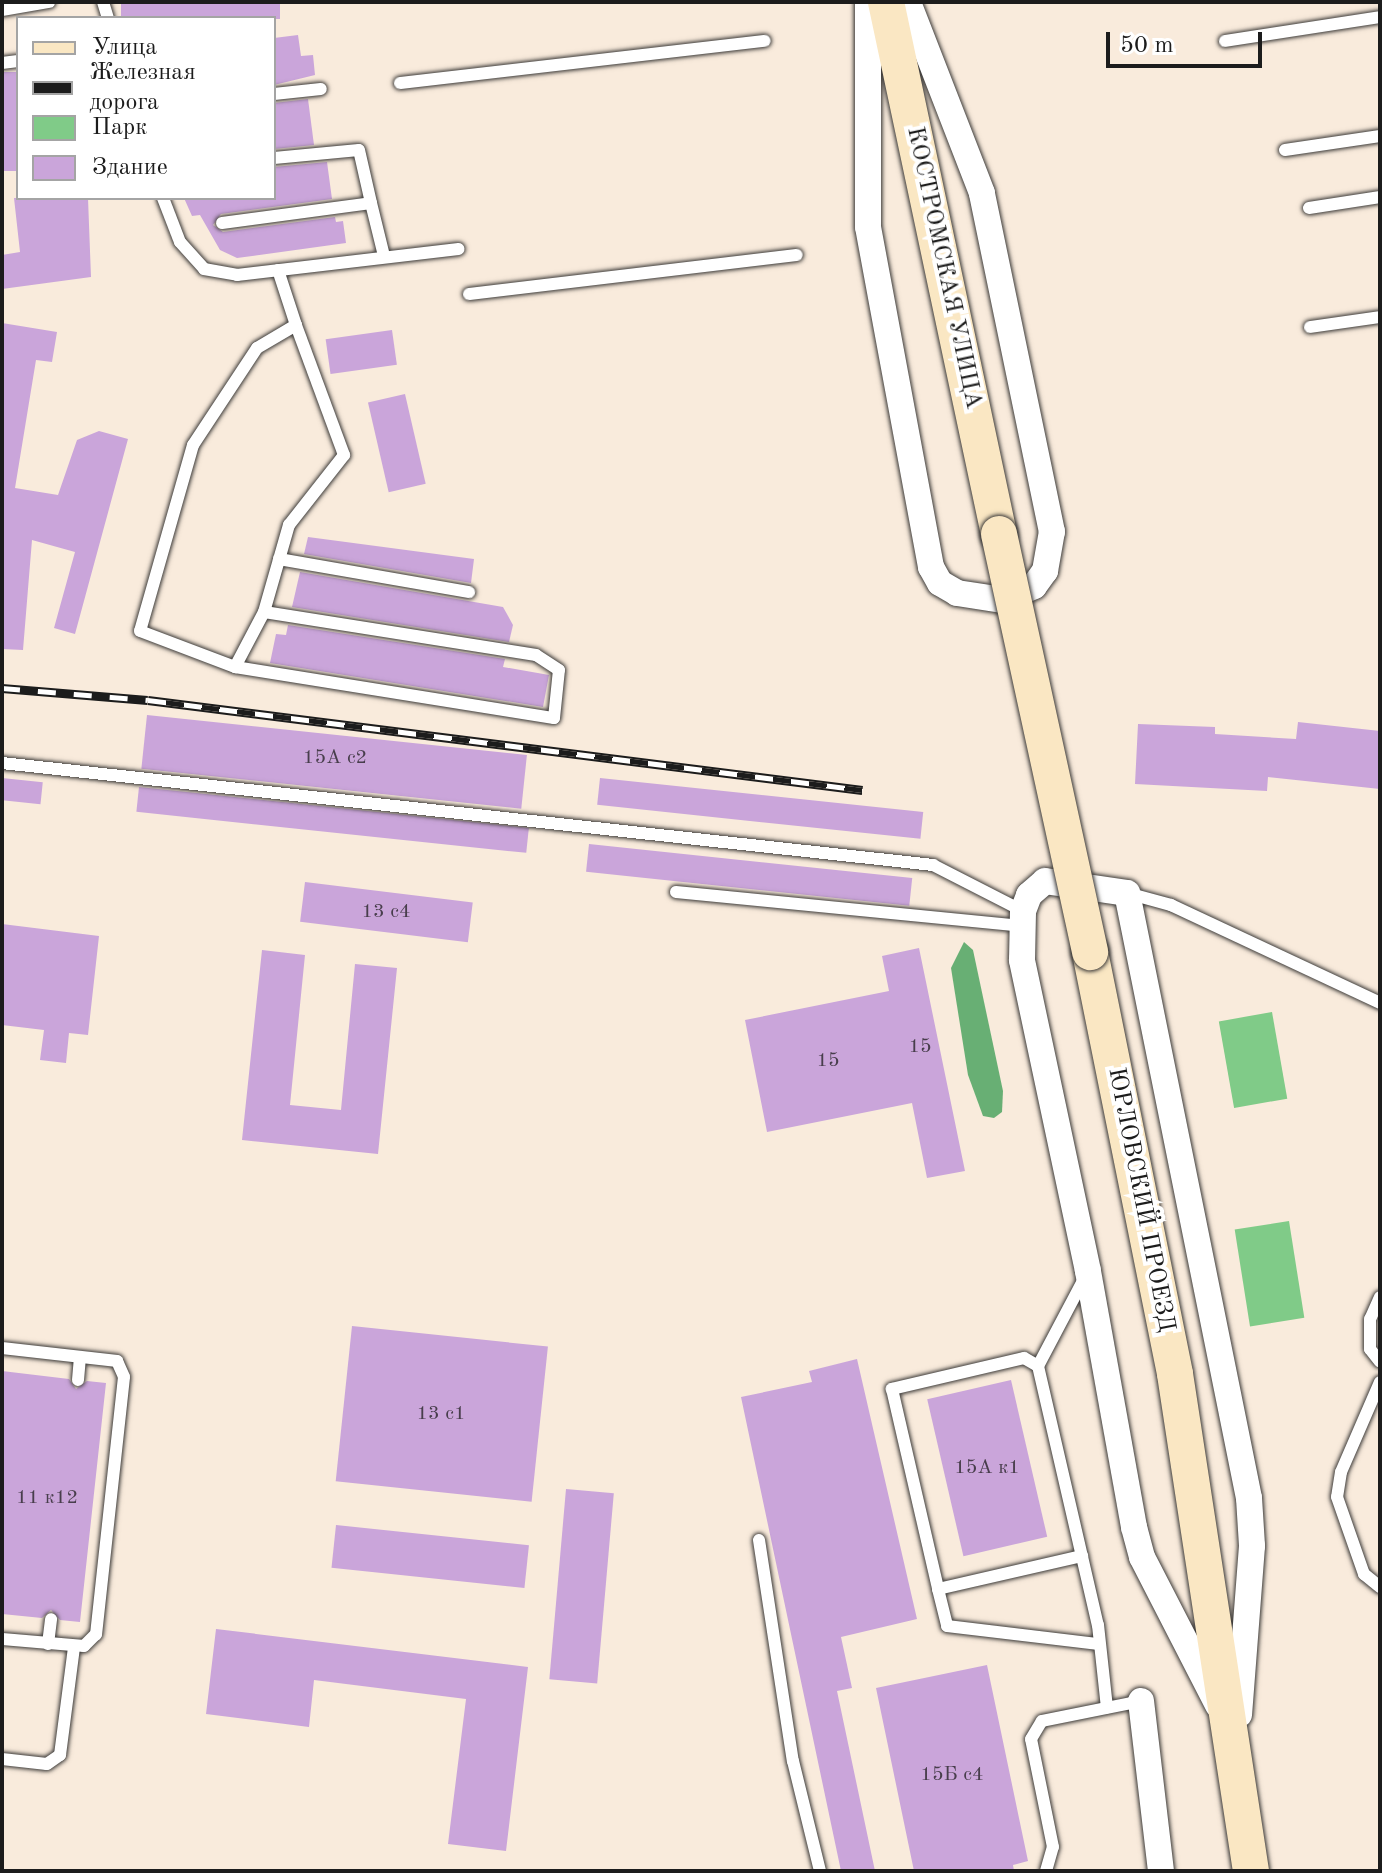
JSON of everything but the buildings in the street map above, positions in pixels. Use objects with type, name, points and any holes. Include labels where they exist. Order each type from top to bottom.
[{"type":"main road","name":"КОСТРОМСКАЯ УЛИЦА","points":[[886,2],[999,534]]},
{"type":"main road","name":"ЮРЛОВСКИЙ ПРОЕЗД","points":[[999,534],[1090,952],[1175,1374],[1251,1871]]},
{"type":"street","points":[[868,2],[868,227],[931,567],[940,583],[957,593],[1003,600],[1034,586],[1045,571],[1052,532],[982,193],[908,2]]},
{"type":"street","points":[[1058,881],[1127,893],[1249,1498],[1252,1546],[1234,1752],[1142,1557],[1088,1271],[1022,960],[1022,918],[1038,886],[1058,881]]},
{"type":"street","points":[[1141,1701],[1161,1871]]},
{"type":"lane","points":[[2,10],[49,2]]},
{"type":"lane","points":[[1225,41],[1380,17]]},
{"type":"lane","points":[[400,83],[765,41]]},
{"type":"lane","points":[[276,94],[321,89]]},
{"type":"lane","points":[[1285,150],[1380,136]]},
{"type":"lane","points":[[276,158],[359,150],[384,256]]},
{"type":"lane","points":[[1309,208],[1380,197]]},
{"type":"lane","points":[[164,200],[180,242],[204,269],[237,275],[458,249]]},
{"type":"lane","points":[[222,223],[371,203]]},
{"type":"lane","points":[[469,294],[797,255]]},
{"type":"lane","points":[[235,667],[264,612],[289,525],[344,455],[278,270]]},
{"type":"lane","points":[[1310,327],[1380,317]]},
{"type":"lane","points":[[264,612],[536,655],[559,670],[554,718],[235,667],[140,631],[193,445],[257,348],[296,325]]},
{"type":"lane","points":[[279,559],[469,592]]},
{"type":"lane","points":[[2,763],[933,865],[1022,918]]},
{"type":"lane","points":[[676,892],[1022,918]]},
{"type":"lane","points":[[1127,893],[1171,905],[1380,1003]]},
{"type":"lane","points":[[1088,1271],[1038,1366],[1082,1556],[1099,1644],[1107,1708]]},
{"type":"lane","points":[[1380,1297],[1370,1319],[1370,1349],[1380,1362]]},
{"type":"lane","points":[[2,1348],[117,1361],[124,1377],[96,1634],[89,1644],[74,1647],[2,1639]]},
{"type":"lane","points":[[78,1380],[80,1357]]},
{"type":"lane","points":[[1038,1366],[1024,1358],[892,1389],[947,1626],[1099,1644]]},
{"type":"lane","points":[[1380,1382],[1341,1472],[1337,1497],[1364,1574],[1380,1587]]},
{"type":"lane","points":[[759,1540],[793,1761],[820,1871]]},
{"type":"lane","points":[[938,1589],[1082,1556]]},
{"type":"lane","points":[[48,1644],[51,1619]]},
{"type":"lane","points":[[2,1759],[47,1764],[60,1755],[74,1647]]},
{"type":"lane","points":[[1046,1871],[1053,1847],[1031,1739],[1042,1721],[1141,1701]]},
{"type":"green space","points":[[964,942],[973,950],[1003,1091],[1002,1112],[994,1118],[983,1116],[968,1075],[951,968]]},
{"type":"green space","points":[[1272,1012],[1287,1099],[1234,1108],[1219,1021]]},
{"type":"green space","points":[[1289,1221],[1304,1318],[1250,1326],[1235,1230]]},
{"type":"railway","points":[[2,688],[148,700],[862,790]]}]
